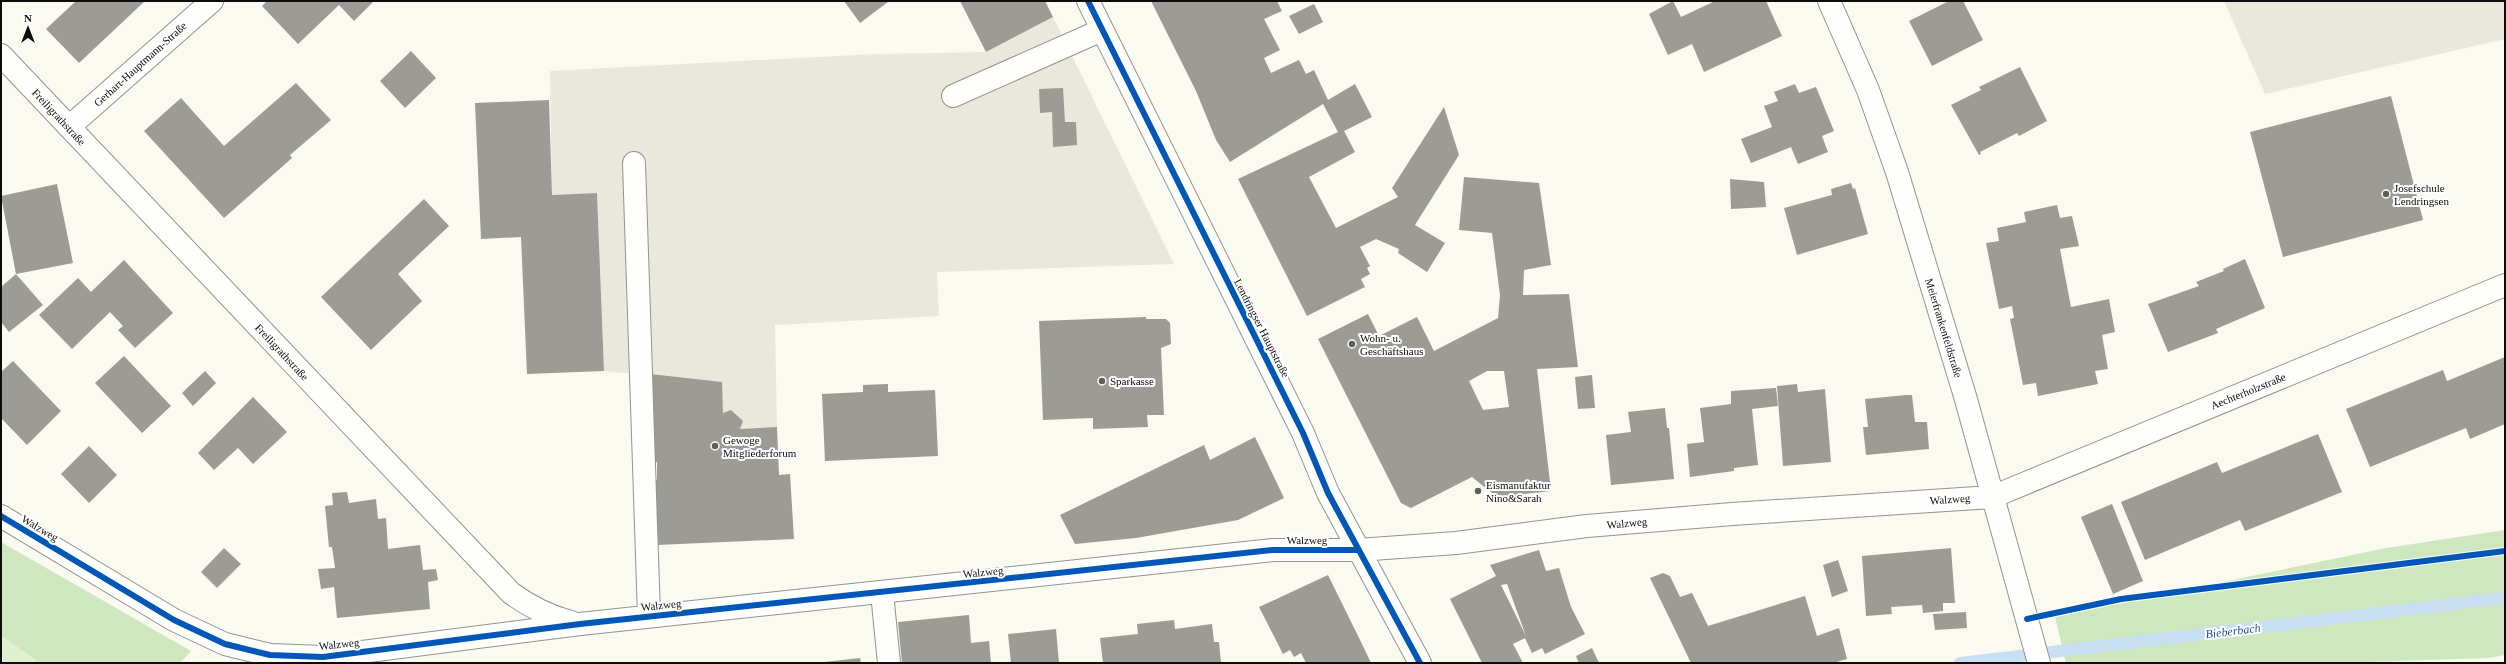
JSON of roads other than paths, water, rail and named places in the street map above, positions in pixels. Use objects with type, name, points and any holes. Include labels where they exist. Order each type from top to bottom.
[{"type":"street","name":"Gerhart-Hauptmann-Straße","points":[[69,127],[212,1]]},
{"type":"street","name":"Lendringser Hauptstraße","points":[[1088,1],[1303,433],[1328,493],[1420,663]]},
{"type":"street","name":"Meierfrankenfeldstraße","points":[[1829,1],[1868,90],[1897,172],[1965,396],[2039,663]]},
{"type":"street","points":[[953,96],[1102,30]]},
{"type":"street","name":"Freiligrathstraße","points":[[1,55],[511,593],[533,609],[554,618],[580,624]]},
{"type":"street","points":[[634,163],[649,616]]},
{"type":"street","name":"Aechterholzstraße","points":[[1992,496],[2505,285]]},
{"type":"street","name":"Walzweg","points":[[1,516],[174,620],[224,644],[270,655],[324,657],[649,616],[882,593],[1273,550],[1358,550],[1456,543],[1587,526],[1725,514],[1992,496]]},
{"type":"street","points":[[882,593],[888,663]]},
{"type":"waterway","name":"Bieberbach","points":[[1960,663],[2505,598]]},
{"type":"place","name":"Josefschule Lendringsen","points":[[2386,194]]},
{"type":"place","name":"Wohn- u. Geschäftshaus","points":[[1352,344]]},
{"type":"place","name":"Sparkasse","points":[[1102,381]]},
{"type":"place","name":"Gewoge Mitgliederforum","points":[[715,446]]},
{"type":"place","name":"Eismanufaktur Nino&Sarah","points":[[1478,491]]}]
